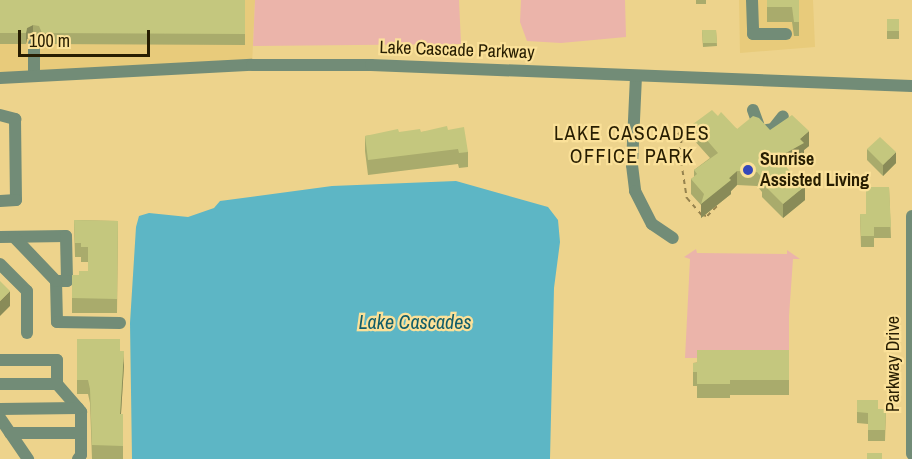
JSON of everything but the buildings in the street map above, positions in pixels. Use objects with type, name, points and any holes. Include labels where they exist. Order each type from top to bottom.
[{"type":"street","points":[[752,0],[753,34],[786,34]]},
{"type":"street","points":[[34,44],[34,76]]},
{"type":"street","name":"Lake Cascade Parkway","points":[[0,78],[252,65],[371,64],[912,86]]},
{"type":"street","points":[[636,76],[632,165],[635,191],[652,224],[673,238]]},
{"type":"street","points":[[753,110],[762,127],[773,129],[783,116]]},
{"type":"street","points":[[0,115],[15,119],[16,200],[0,201]]},
{"type":"street","name":"Parkway Drive","points":[[912,216],[912,454]]},
{"type":"street","points":[[0,237],[66,236],[67,281],[56,281]]},
{"type":"street","points":[[14,237],[56,281],[57,322],[120,323]]},
{"type":"street","points":[[0,264],[27,291],[27,333]]},
{"type":"street","points":[[0,360],[57,360],[57,384],[81,412],[81,455],[78,459]]},
{"type":"street","points":[[0,384],[57,384]]},
{"type":"street","points":[[0,409],[78,408]]},
{"type":"street","points":[[0,418],[28,459]]},
{"type":"street","points":[[10,433],[81,433]]},
{"type":"path","points":[[678,133],[682,140],[680,153],[687,198],[702,215],[707,216],[718,206]]},
{"type":"shaded area","points":[[0,0],[255,0],[252,65],[0,78]]},
{"type":"shaded area","points":[[255,0],[459,0],[461,44],[253,46]]},
{"type":"shaded area","points":[[521,0],[625,0],[626,37],[561,43],[527,41],[520,22]]},
{"type":"shaded area","points":[[739,0],[813,0],[815,47],[740,53]]},
{"type":"shaded area","points":[[696,249],[697,253],[787,254],[787,250],[800,259],[793,259],[789,358],[685,358],[690,259],[684,257]]},
{"type":"water","name":"Lake Cascades","points":[[456,181],[548,207],[558,220],[560,242],[554,288],[550,459],[132,459],[130,323],[136,227],[139,216],[149,213],[188,217],[214,208],[220,201],[332,186]]},
{"type":"place","name":"Sunrise Assisted Living","points":[[748,170]]},
{"type":"district","name":"LAKE CASCADES OFFICE PARK","points":[[632,144]]}]
